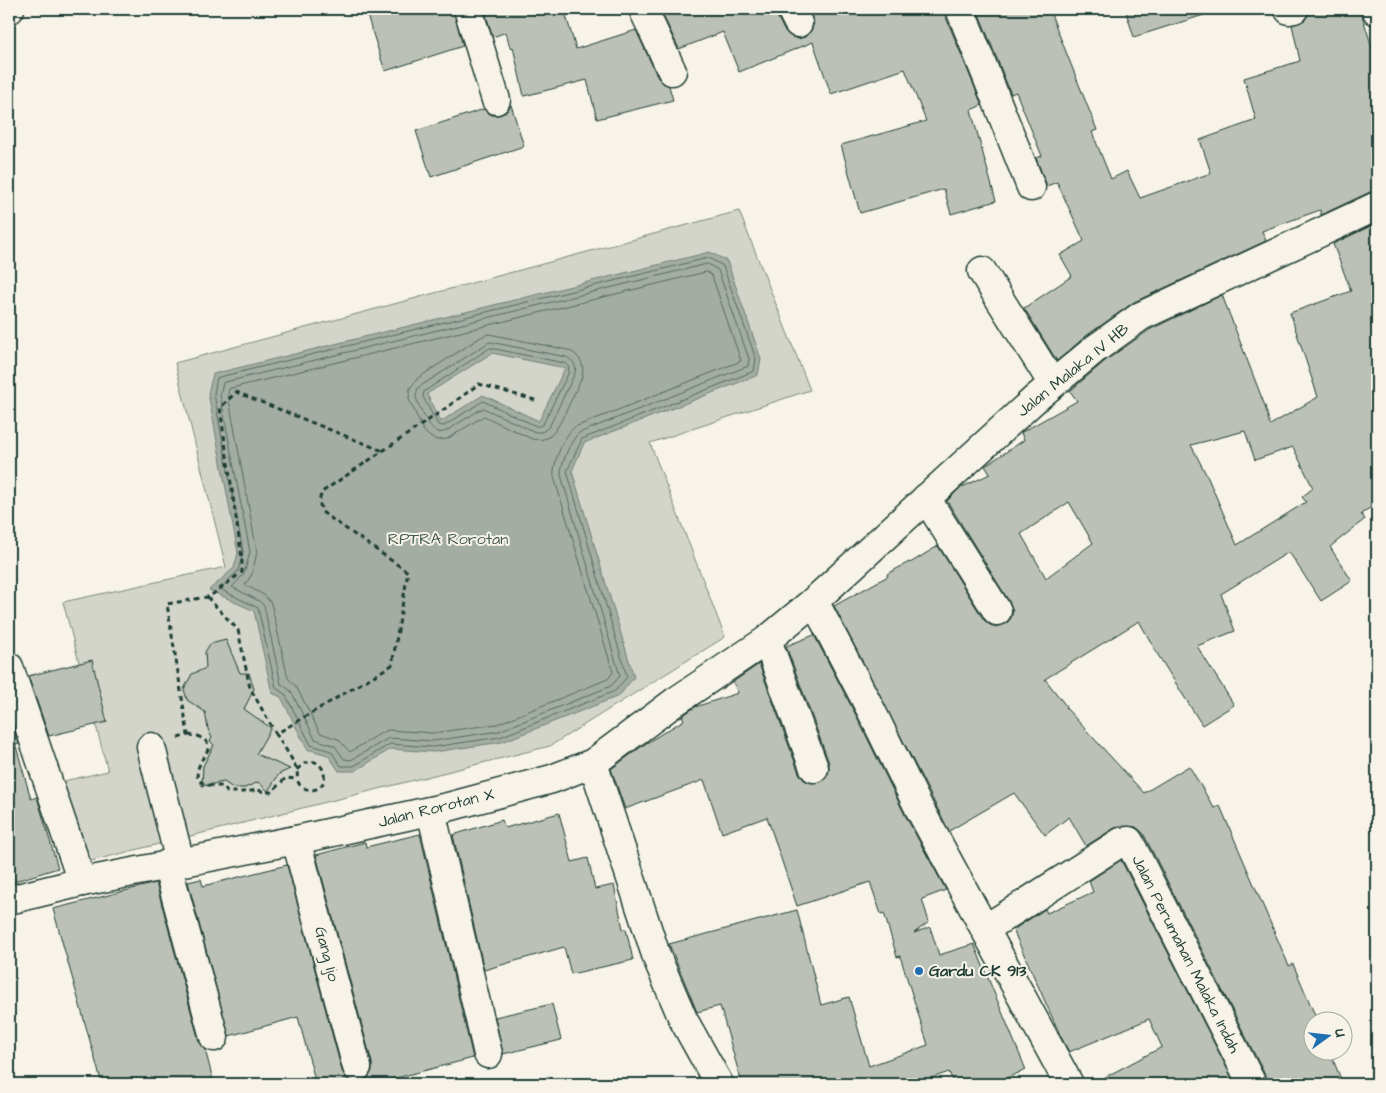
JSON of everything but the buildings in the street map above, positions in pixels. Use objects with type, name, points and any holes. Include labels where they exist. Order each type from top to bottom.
[{"type":"street","points":[[468,9],[496,100]]},
{"type":"street","points":[[643,9],[672,71]]},
{"type":"street","points":[[960,9],[1031,188]]},
{"type":"street","name":"Jalan Malaka IV HB","points":[[814,601],[1053,384],[1094,350],[1142,316],[1377,206]]},
{"type":"street","points":[[982,271],[1053,384]]},
{"type":"street","points":[[926,498],[997,611]]},
{"type":"street","points":[[814,601],[872,712],[919,808],[1068,1084]]},
{"type":"street","name":"Jalan Rorotan X","points":[[9,900],[82,882],[296,840],[431,811],[580,769],[767,640],[814,601]]},
{"type":"street","points":[[767,640],[814,768]]},
{"type":"street","points":[[9,667],[82,882]]},
{"type":"street","points":[[152,747],[174,863],[214,1037]]},
{"type":"street","points":[[580,769],[683,1019],[719,1084]]},
{"type":"street","points":[[431,811],[488,1054]]},
{"type":"street","name":"Gang Ijo","points":[[296,840],[357,1067]]},
{"type":"street","name":"Jalan Perumahan Malaka Indah","points":[[979,919],[1077,870],[1121,842],[1128,840],[1252,1084]]},
{"type":"path","points":[[276,734],[392,665],[408,572],[322,512],[319,501],[322,492],[479,384],[538,401]]},
{"type":"path","points":[[188,735],[166,604],[207,597],[242,572],[242,559],[220,408],[236,392],[383,451]]},
{"type":"path","points":[[207,597],[238,630],[250,688],[297,770]]},
{"type":"path","points":[[152,747],[188,735],[198,736],[207,742],[208,750],[199,764],[197,773],[201,783],[208,786],[223,786],[228,792],[258,790],[271,792],[286,778],[296,779]]},
{"type":"path","points":[[312,761],[320,765],[325,772],[324,782],[318,788],[309,790],[301,786],[296,779],[297,770],[303,763],[312,761]]},
{"type":"green space","name":"RPTRA Rorotan","points":[[739,211],[810,390],[650,443],[725,637],[550,746],[71,866],[42,786],[108,771],[63,602],[226,567],[175,363]]},
{"type":"water","points":[[710,252],[727,261],[761,359],[758,375],[584,443],[572,471],[634,677],[619,696],[502,742],[434,752],[391,749],[355,771],[339,771],[328,755],[307,749],[281,697],[272,693],[254,611],[209,590],[234,568],[238,553],[208,393],[213,374]],"holes":[[[492,353],[565,368],[539,421],[483,395],[440,422],[427,394]]]},
{"type":"place","name":"Gardu CK 913","points":[[919,971]]}]
